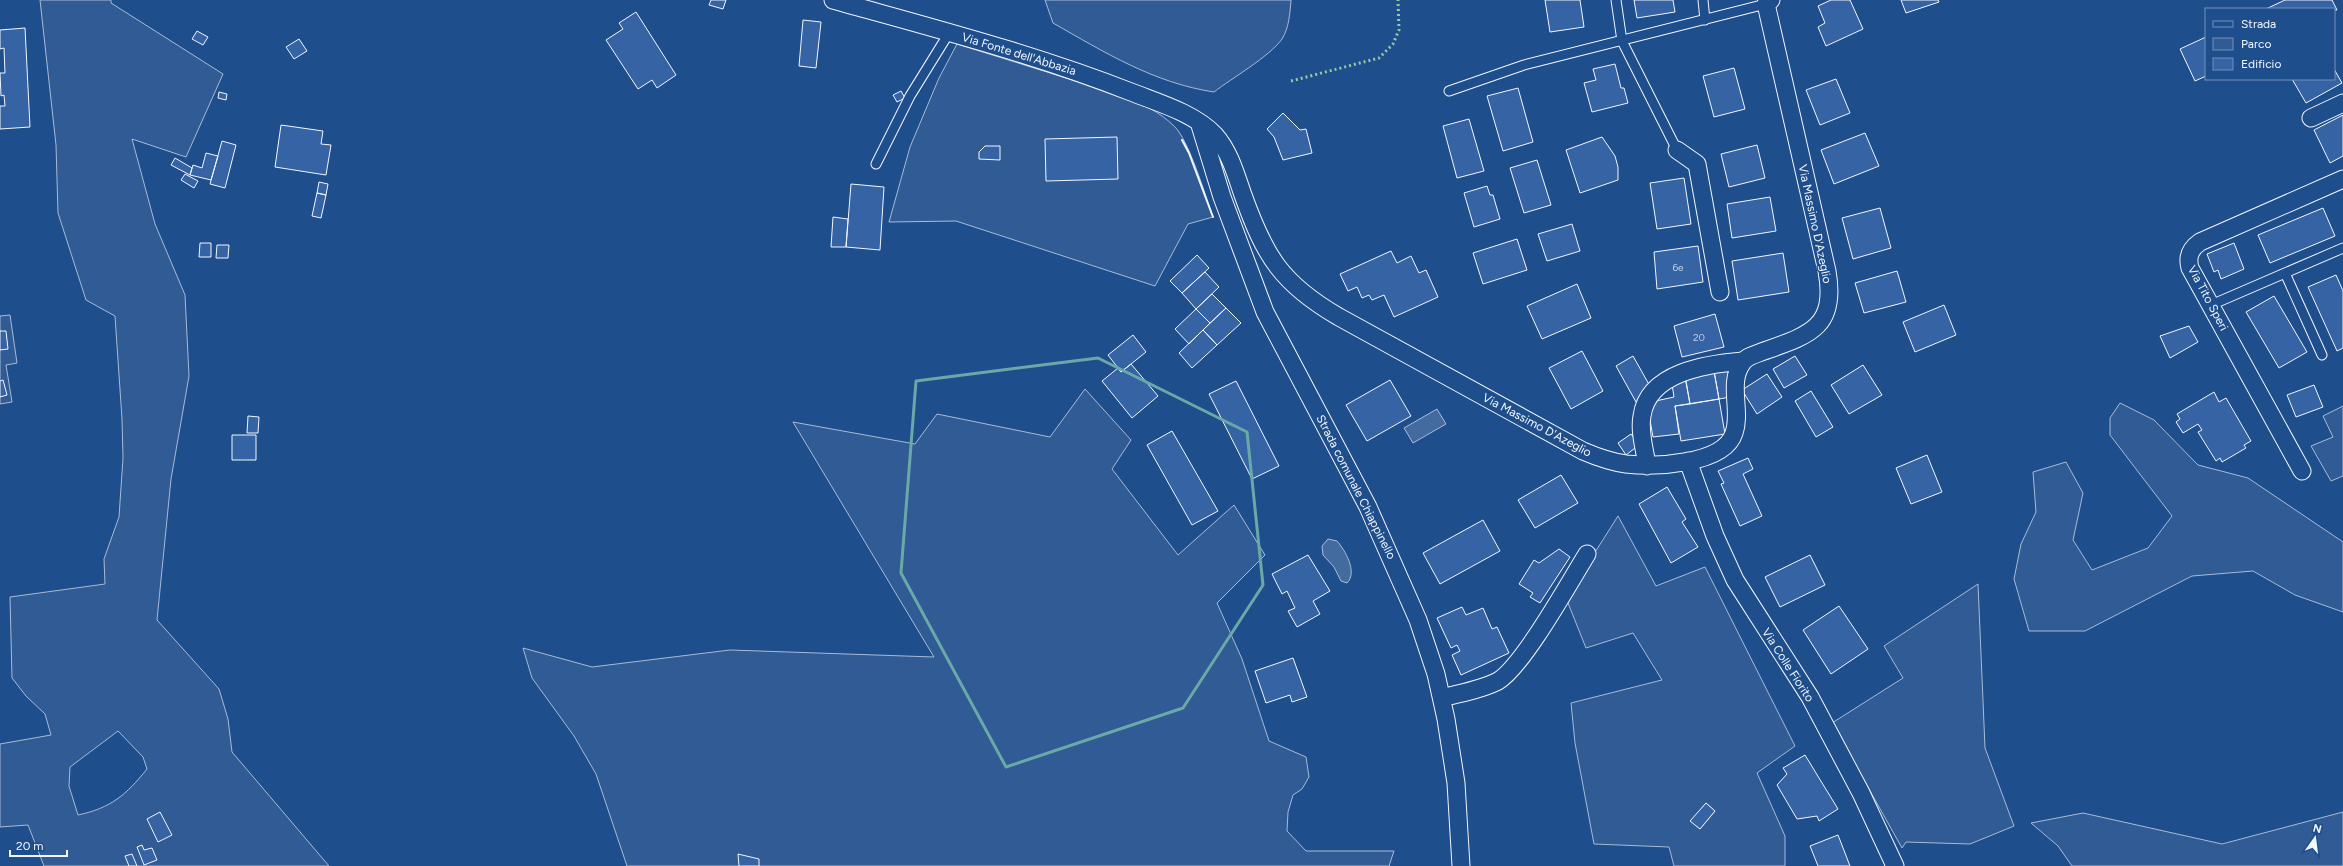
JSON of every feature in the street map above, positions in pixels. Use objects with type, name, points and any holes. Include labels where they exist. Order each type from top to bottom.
[{"type":"street","name":"Via Fonte dell'Abbazia","points":[[833,0],[948,32],[1084,74],[1170,107],[1199,122]]},
{"type":"street","name":"Via Massimo D'Azeglio","points":[[1199,122],[1216,137],[1228,154],[1255,225],[1275,264],[1301,292],[1339,317],[1583,451],[1608,460],[1647,466],[1688,461],[1721,450],[1734,434],[1736,421],[1736,380],[1743,361],[1751,356],[1798,339],[1815,329],[1826,312],[1829,299],[1827,271],[1768,2]]},
{"type":"street","points":[[2311,118],[2343,102]]},
{"type":"street","name":"Strada comunale Chiappinello","points":[[1199,122],[1222,197],[1265,312],[1380,531],[1418,620],[1442,698],[1456,783],[1461,866]]},
{"type":"street","points":[[1678,150],[1697,164],[1720,292]]},
{"type":"street","name":"Via Tito Speri","points":[[2302,471],[2189,264],[2190,254],[2196,245],[2343,179]]},
{"type":"street","points":[[1647,466],[1642,416],[1648,399],[1654,392],[1671,379],[1701,366],[1743,361]]},
{"type":"street","name":"Via Colle Fiorito","points":[[1688,461],[1715,536],[1735,580],[1810,697],[1861,793],[1895,866]]},
{"type":"street","points":[[1442,698],[1490,685],[1506,674],[1522,655],[1587,554]]},
{"type":"lane","points":[[1616,0],[1622,41],[1678,150]]},
{"type":"lane","points":[[1703,0],[1705,20]]},
{"type":"lane","points":[[1449,91],[1524,64],[1705,20],[1768,2]]},
{"type":"lane","points":[[876,164],[910,96],[948,32]]},
{"type":"lane","points":[[2211,305],[2343,248]]},
{"type":"lane","points":[[2285,273],[2322,355]]},
{"type":"highlighted area","points":[[1098,358],[1247,432],[1263,585],[1183,708],[1006,767],[901,573],[916,381]]},
{"type":"green space","points":[[40,0],[111,0],[111,3],[223,74],[186,157],[132,139],[155,224],[185,295],[189,376],[171,479],[157,620],[219,689],[228,719],[232,752],[329,866],[44,866],[28,825],[0,827],[0,744],[51,735],[45,714],[26,696],[12,678],[10,597],[105,584],[104,559],[119,517],[123,458],[115,316],[86,300],[58,213],[56,145]],"holes":[[[118,731],[143,757],[147,769],[125,793],[100,809],[78,815],[69,786],[70,767]]]},
{"type":"green space","points":[[1045,0],[1291,0],[1288,25],[1282,39],[1260,60],[1214,92],[1192,88],[1150,74],[1091,45],[1053,23]]},
{"type":"green space","points":[[957,44],[1124,96],[1157,112],[1169,121],[1180,133],[1191,155],[1213,217],[1188,224],[1155,286],[956,221],[889,222],[910,147],[939,78]]},
{"type":"green space","points":[[10,315],[17,363],[6,365],[12,402],[0,404],[0,316]]},
{"type":"green space","points":[[1085,389],[1131,440],[1112,469],[1178,555],[1234,505],[1265,555],[1217,603],[1242,659],[1269,741],[1306,757],[1309,777],[1302,789],[1293,795],[1288,812],[1287,831],[1306,851],[1394,851],[1389,866],[627,866],[596,774],[574,736],[532,678],[523,648],[592,667],[730,650],[934,657],[793,422],[915,444],[937,414],[1050,437]]},
{"type":"green space","points":[[2120,403],[2154,420],[2198,465],[2248,478],[2343,542],[2343,612],[2295,595],[2253,571],[2192,576],[2085,631],[2029,631],[2014,579],[2021,544],[2036,512],[2033,472],[2066,462],[2083,493],[2073,540],[2092,570],[2148,548],[2172,516],[2110,435],[2110,418]]},
{"type":"green space","points":[[2343,406],[2343,476],[2331,481],[2311,446],[2333,437],[2323,416]]},
{"type":"green space","points":[[1618,516],[1656,586],[1705,567],[1795,746],[1757,773],[1785,836],[1785,866],[1674,866],[1669,847],[1594,844],[1575,743],[1571,703],[1662,680],[1633,633],[1586,648],[1566,598]],"holes":[[[1706,803],[1715,811],[1700,829],[1691,821]]]},
{"type":"green space","points":[[1978,584],[1985,748],[2014,826],[1970,844],[1906,842],[1902,848],[1832,723],[1903,678],[1884,646]]},
{"type":"green space","points":[[2343,812],[2343,866],[2072,866],[2058,846],[2031,823],[2083,813],[2222,844]]},
{"type":"shaded area","points":[[1437,409],[1446,424],[1413,443],[1404,428]]},
{"type":"shaded area","points":[[1328,539],[1337,541],[1347,555],[1351,567],[1351,573],[1347,583],[1341,581],[1334,567],[1323,555],[1322,546]]},
{"type":"building","points":[[711,0],[726,0],[723,9],[709,5]]},
{"type":"building","points":[[1545,0],[1580,0],[1584,27],[1550,32]]},
{"type":"building","points":[[1634,0],[1673,0],[1675,12],[1637,18]]},
{"type":"building","points":[[1831,0],[1850,0],[1863,29],[1826,46],[1818,27],[1825,23],[1818,6]]},
{"type":"building","points":[[1901,0],[1938,0],[1939,2],[1906,13]]},
{"type":"building","points":[[2285,0],[2332,0],[2337,10],[2335,10],[2335,8],[2268,8]]},
{"type":"building","points":[[636,12],[676,75],[657,88],[652,80],[638,89],[606,40],[623,29],[619,23]]},
{"type":"building","points":[[803,20],[821,22],[816,68],[799,66]]},
{"type":"building","points":[[25,28],[30,127],[0,129],[0,106],[5,106],[4,95],[1,96],[0,73],[5,73],[4,48],[0,49],[0,30]]},
{"type":"building","points":[[197,31],[208,37],[203,45],[192,39]]},
{"type":"building","points":[[2205,37],[2205,76],[2195,81],[2180,49]]},
{"type":"building","points":[[299,39],[307,51],[294,59],[286,47]]},
{"type":"building","points":[[1615,64],[1621,88],[1624,88],[1628,103],[1592,112],[1584,83],[1596,80],[1593,69]]},
{"type":"building","points":[[1734,68],[1745,109],[1714,117],[1703,76]]},
{"type":"building","points":[[2335,71],[2342,83],[2306,103],[2293,80],[2335,80]]},
{"type":"building","points":[[1836,79],[1850,113],[1820,125],[1806,90]]},
{"type":"building","points":[[1518,88],[1533,142],[1503,151],[1487,96]]},
{"type":"building","points":[[901,91],[905,98],[897,102],[893,95]]},
{"type":"building","points":[[219,92],[227,94],[226,100],[218,98]]},
{"type":"building","points":[[1283,113],[1300,130],[1306,129],[1312,153],[1283,160],[1274,137],[1267,129]]},
{"type":"building","points":[[2343,115],[2343,156],[2330,163],[2314,130]]},
{"type":"building","points":[[1469,119],[1484,171],[1457,178],[1443,126]]},
{"type":"building","points":[[281,125],[323,131],[321,144],[331,145],[326,175],[275,167]]},
{"type":"building","points":[[1865,133],[1879,166],[1834,184],[1821,150]]},
{"type":"building","points":[[1117,137],[1118,179],[1046,181],[1045,139]]},
{"type":"building","points":[[1602,137],[1615,156],[1618,167],[1618,180],[1580,193],[1566,150]]},
{"type":"building","points":[[222,141],[236,145],[225,188],[210,184]]},
{"type":"building","points":[[1757,145],[1765,178],[1729,187],[1721,154]]},
{"type":"building","points":[[985,146],[1000,146],[1000,160],[979,159],[979,152]]},
{"type":"building","points":[[206,153],[218,156],[211,180],[190,175],[193,165],[202,168]]},
{"type":"building","points":[[175,158],[192,168],[190,175],[171,165]]},
{"type":"building","points":[[1537,160],[1551,205],[1524,213],[1510,168]]},
{"type":"building","points":[[185,174],[198,181],[194,188],[181,180]]},
{"type":"building","points":[[1684,178],[1691,224],[1657,229],[1650,183]]},
{"type":"building","points":[[319,182],[328,184],[326,195],[317,193]]},
{"type":"building","points":[[851,184],[884,187],[880,250],[846,247]]},
{"type":"building","points":[[1487,186],[1490,195],[1493,195],[1500,219],[1474,227],[1464,193]]},
{"type":"building","points":[[317,193],[326,195],[321,218],[312,216]]},
{"type":"building","points":[[1770,197],[1776,231],[1732,238],[1727,204]]},
{"type":"building","points":[[1880,208],[1891,248],[1853,259],[1842,218]]},
{"type":"building","points":[[2323,208],[2335,236],[2270,263],[2258,235]]},
{"type":"building","points":[[833,217],[848,219],[846,247],[831,247]]},
{"type":"building","points":[[1572,224],[1580,251],[1547,261],[1538,234]]},
{"type":"building","points":[[1517,239],[1527,270],[1483,284],[1473,253]]},
{"type":"building","points":[[200,243],[211,243],[211,257],[199,257]]},
{"type":"building","points":[[2234,243],[2244,269],[2221,279],[2218,270],[2214,272],[2207,254]]},
{"type":"building","points":[[217,245],[229,245],[228,258],[216,258]]},
{"type":"building","points":[[1698,246],[1703,282],[1657,289],[1654,252]]},
{"type":"building","points":[[1391,251],[1397,263],[1411,256],[1419,273],[1426,270],[1438,297],[1394,317],[1384,295],[1372,300],[1369,295],[1362,298],[1357,287],[1348,291],[1340,274]]},
{"type":"building","points":[[1783,253],[1789,292],[1738,300],[1732,261]]},
{"type":"building","points":[[1197,255],[1209,268],[1182,293],[1170,281]]},
{"type":"building","points":[[1897,271],[1906,302],[1864,313],[1855,283]]},
{"type":"building","points":[[1205,272],[1219,287],[1196,309],[1182,293]]},
{"type":"building","points":[[2336,275],[2343,291],[2343,348],[2337,351],[2308,287]]},
{"type":"building","points":[[1577,284],[1591,318],[1542,339],[1527,306]]},
{"type":"building","points":[[1212,294],[1226,308],[1210,323],[1196,309]]},
{"type":"building","points":[[2274,296],[2307,352],[2279,368],[2246,312]]},
{"type":"building","points":[[1944,305],[1956,335],[1915,352],[1903,322]]},
{"type":"building","points":[[1226,308],[1241,323],[1217,345],[1203,330]]},
{"type":"building","points":[[1196,309],[1210,323],[1189,344],[1175,329]]},
{"type":"building","points":[[1715,314],[1724,347],[1682,357],[1674,326]]},
{"type":"building","points":[[2189,326],[2198,342],[2170,358],[2160,336]]},
{"type":"building","points":[[1203,330],[1217,345],[1192,368],[1179,353]]},
{"type":"building","points":[[0,331],[6,331],[8,349],[0,350]]},
{"type":"building","points":[[1133,335],[1146,352],[1121,372],[1108,355]]},
{"type":"building","points":[[1582,351],[1603,391],[1571,409],[1549,368]]},
{"type":"building","points":[[1633,356],[1651,388],[1643,398],[1636,402],[1616,366]]},
{"type":"building","points":[[1795,356],[1807,375],[1784,388],[1773,369]]},
{"type":"building","points":[[1131,364],[1158,396],[1132,418],[1102,381],[1118,368],[1121,372]]},
{"type":"building","points":[[1863,365],[1882,395],[1849,414],[1831,385]]},
{"type":"building","points":[[1733,369],[1730,397],[1719,399],[1714,371]]},
{"type":"building","points":[[1714,371],[1719,399],[1690,404],[1685,377]]},
{"type":"building","points":[[1767,374],[1782,397],[1757,414],[1742,390]]},
{"type":"building","points":[[3,380],[7,395],[0,397],[0,381]]},
{"type":"building","points":[[1390,380],[1411,416],[1367,441],[1346,405]]},
{"type":"building","points":[[1236,381],[1279,466],[1252,479],[1209,394]]},
{"type":"building","points":[[1686,381],[1690,404],[1675,406],[1679,434],[1653,437],[1648,409],[1651,402],[1674,397],[1672,384]]},
{"type":"building","points":[[2314,385],[2323,407],[2296,417],[2287,395]]},
{"type":"building","points":[[1811,391],[1833,427],[1816,437],[1795,401]]},
{"type":"building","points":[[2214,392],[2219,402],[2226,398],[2251,441],[2244,445],[2246,448],[2222,462],[2220,458],[2216,461],[2198,432],[2202,430],[2198,424],[2183,433],[2176,422],[2180,419],[2177,414]]},
{"type":"building","points":[[1719,399],[1725,434],[1681,441],[1675,406]]},
{"type":"building","points":[[248,416],[259,417],[258,433],[247,433]]},
{"type":"building","points":[[1172,431],[1218,511],[1192,525],[1147,445]]},
{"type":"building","points":[[1631,434],[1639,445],[1626,455],[1618,443]]},
{"type":"building","points":[[232,435],[256,435],[256,460],[232,460]]},
{"type":"building","points":[[1927,455],[1942,492],[1911,504],[1896,468]]},
{"type":"building","points":[[1748,458],[1753,469],[1743,474],[1762,516],[1740,526],[1721,484],[1724,483],[1718,471]]},
{"type":"building","points":[[1561,475],[1578,503],[1535,528],[1518,500]]},
{"type":"building","points":[[1667,487],[1686,519],[1682,522],[1698,547],[1671,563],[1639,504]]},
{"type":"building","points":[[1483,520],[1500,551],[1440,584],[1423,553]]},
{"type":"building","points":[[1559,549],[1570,557],[1540,603],[1530,597],[1533,593],[1519,584],[1534,560],[1539,563]]},
{"type":"building","points":[[1308,555],[1330,591],[1313,601],[1320,614],[1297,627],[1288,611],[1295,608],[1287,591],[1282,594],[1272,574]]},
{"type":"building","points":[[1810,555],[1825,585],[1780,607],[1765,577]]},
{"type":"building","points":[[1839,606],[1868,649],[1831,674],[1803,630]]},
{"type":"building","points":[[1462,607],[1466,615],[1483,608],[1492,629],[1497,627],[1509,653],[1461,675],[1452,655],[1460,651],[1457,645],[1451,648],[1437,618]]},
{"type":"building","points":[[1293,658],[1307,697],[1292,702],[1290,695],[1266,703],[1255,671]]},
{"type":"building","points":[[1805,755],[1838,809],[1819,821],[1817,816],[1797,819],[1777,785],[1787,774],[1783,768]]},
{"type":"building","points":[[1706,803],[1715,811],[1700,829],[1690,821]]},
{"type":"building","points":[[160,812],[172,835],[158,842],[147,819]]},
{"type":"building","points":[[1838,835],[1850,866],[1818,866],[1810,846]]},
{"type":"building","points":[[142,845],[144,850],[152,848],[157,860],[144,865],[137,847]]},
{"type":"building","points":[[132,854],[137,866],[129,866],[125,856]]},
{"type":"building","points":[[738,854],[759,859],[759,866],[739,866]]},
{"type":"hedge","points":[[1291,81],[1379,58],[1393,44],[1399,30],[1398,0]]},
{"type":"wall","points":[[1182,140],[1189,153],[1213,217]]}]
